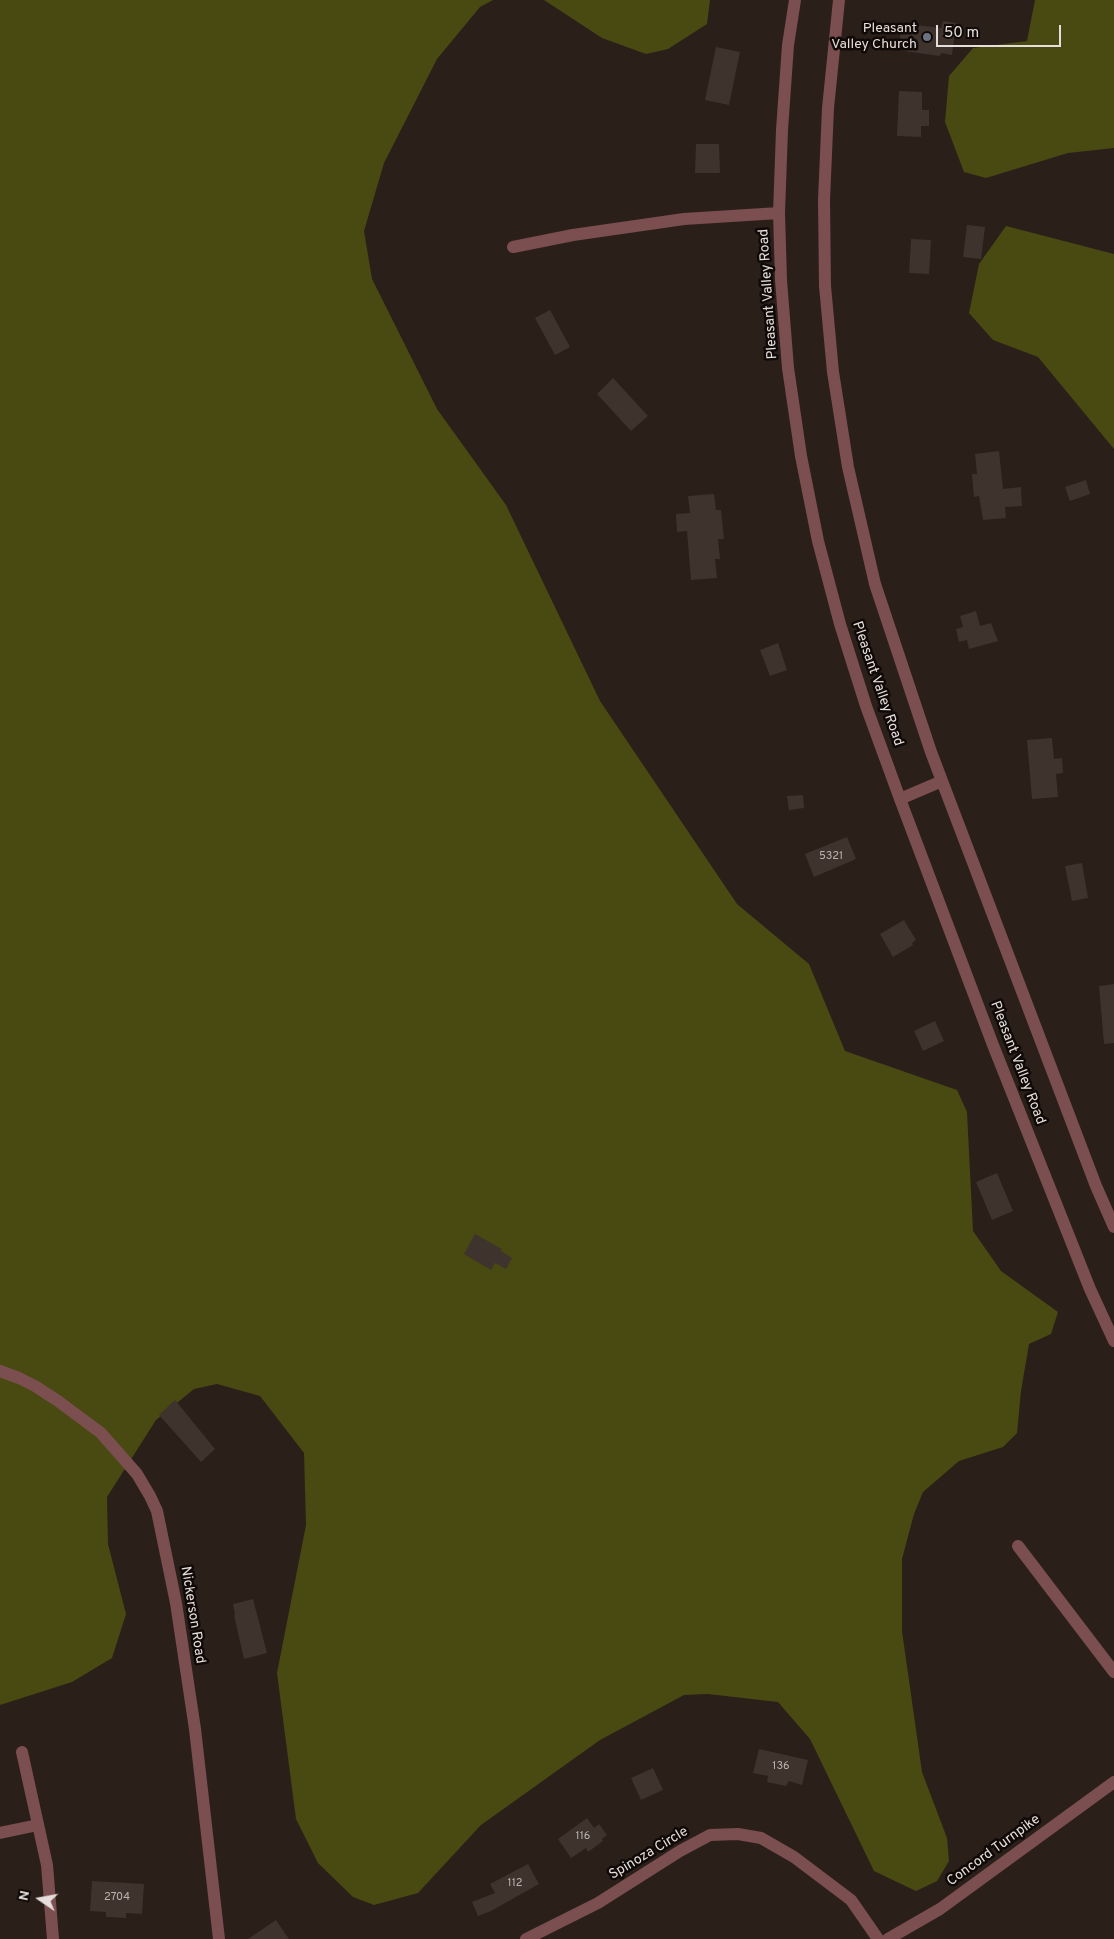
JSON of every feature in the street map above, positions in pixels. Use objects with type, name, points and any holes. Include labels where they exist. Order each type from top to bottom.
[{"type":"street","name":"Pleasant Valley Road","points":[[795,0],[788,45],[784,102],[779,214],[781,280],[788,368],[801,456],[816,532],[840,624],[866,706],[900,799],[993,1045],[1090,1289],[1114,1341]]},
{"type":"street","name":"Pleasant Valley Road","points":[[839,0],[828,108],[824,200],[825,286],[833,372],[848,467],[876,584],[942,781],[1092,1176],[1114,1227]]},
{"type":"street","points":[[513,247],[573,235],[684,219],[779,214]]},
{"type":"street","points":[[900,799],[942,781]]},
{"type":"street","name":"Nickerson Road","points":[[0,1371],[34,1386],[101,1432],[137,1474],[157,1511],[176,1603],[194,1719],[219,1939]]},
{"type":"street","points":[[1018,1546],[1114,1672]]},
{"type":"street","points":[[22,1752],[47,1865],[53,1939]]},
{"type":"street","name":"Concord Turnpike","points":[[888,1939],[940,1909],[1114,1782]]},
{"type":"street","points":[[0,1833],[38,1825]]},
{"type":"street","name":"Spinoza Circle","points":[[526,1939],[598,1903],[680,1851],[710,1835],[738,1834],[761,1838],[794,1857],[851,1900],[878,1939]]},
{"type":"shaded area","points":[[0,0],[493,0],[480,7],[437,59],[384,163],[364,231],[372,279],[437,409],[506,505],[600,701],[737,904],[809,964],[845,1051],[957,1090],[967,1112],[973,1231],[1001,1271],[1058,1312],[1051,1334],[1029,1344],[1021,1391],[1017,1433],[1003,1447],[959,1461],[923,1492],[914,1514],[902,1559],[902,1631],[922,1772],[947,1838],[949,1861],[937,1881],[916,1891],[874,1871],[810,1739],[778,1702],[708,1694],[684,1695],[600,1740],[481,1825],[418,1893],[374,1905],[353,1897],[318,1863],[296,1819],[277,1673],[306,1525],[304,1453],[260,1396],[217,1384],[194,1389],[156,1420],[107,1497],[108,1544],[126,1614],[112,1658],[72,1682],[0,1705]]},
{"type":"shaded area","points":[[544,0],[710,0],[707,24],[668,49],[646,54],[602,38]]},
{"type":"shaded area","points":[[1035,0],[1114,0],[1114,148],[1068,153],[986,178],[964,172],[945,122],[949,76],[973,48],[1027,41]]},
{"type":"shaded area","points":[[1006,226],[1114,254],[1114,449],[1038,357],[993,340],[969,313],[979,264]]},
{"type":"building","name":"Pleasant Valley Church","points":[[943,21],[956,23],[952,55],[941,53],[940,56],[904,51],[904,47],[899,47],[901,27],[907,28],[907,24],[941,28]]},
{"type":"building","points":[[716,47],[740,52],[729,105],[705,100]]},
{"type":"building","points":[[899,91],[922,92],[922,110],[929,110],[929,126],[921,126],[921,137],[897,136]]},
{"type":"building","points":[[696,144],[719,144],[720,173],[695,173]]},
{"type":"building","points":[[967,225],[985,227],[981,259],[963,257]]},
{"type":"building","points":[[911,239],[931,240],[929,274],[909,273]]},
{"type":"building","points":[[550,310],[570,347],[555,355],[535,318]]},
{"type":"building","points":[[613,378],[648,416],[631,431],[597,394]]},
{"type":"building","points":[[999,451],[1003,489],[1021,487],[1022,506],[1005,507],[1006,518],[983,520],[979,496],[974,497],[972,474],[977,474],[975,454]]},
{"type":"building","points":[[1086,480],[1090,494],[1070,501],[1065,487]]},
{"type":"building","points":[[714,494],[716,510],[721,510],[724,539],[718,539],[720,559],[715,559],[717,578],[691,580],[687,531],[677,532],[676,514],[690,513],[688,496]]},
{"type":"building","points":[[976,611],[980,626],[991,623],[998,641],[969,649],[967,640],[959,642],[956,629],[963,627],[960,616]]},
{"type":"building","points":[[778,643],[787,670],[770,676],[760,650]]},
{"type":"building","points":[[1052,738],[1054,759],[1062,758],[1063,773],[1056,774],[1058,797],[1032,799],[1027,740]]},
{"type":"building","points":[[803,795],[804,808],[789,810],[787,796]]},
{"type":"building","points":[[847,837],[856,859],[814,877],[805,854]]},
{"type":"building","points":[[1082,863],[1088,898],[1072,901],[1065,866]]},
{"type":"building","points":[[904,920],[916,940],[912,943],[913,945],[893,957],[880,934]]},
{"type":"building","points":[[1114,984],[1114,1043],[1104,1044],[1099,986]]},
{"type":"building","points":[[935,1021],[944,1041],[923,1051],[914,1031]]},
{"type":"building","points":[[997,1173],[1013,1211],[992,1220],[976,1182]]},
{"type":"building","points":[[475,1234],[502,1249],[501,1251],[512,1258],[506,1269],[495,1263],[491,1270],[464,1254]]},
{"type":"building","points":[[175,1400],[215,1449],[201,1462],[159,1415]]},
{"type":"building","points":[[253,1599],[267,1653],[244,1659],[233,1604]]},
{"type":"building","points":[[759,1749],[808,1760],[802,1785],[789,1781],[786,1786],[767,1782],[768,1776],[753,1773]]},
{"type":"building","points":[[653,1768],[663,1790],[641,1800],[631,1778]]},
{"type":"building","points":[[587,1818],[594,1828],[599,1824],[607,1835],[602,1839],[603,1841],[588,1852],[586,1848],[571,1858],[558,1839]]},
{"type":"building","points":[[528,1864],[539,1884],[491,1911],[478,1916],[472,1902],[495,1893],[490,1884]]},
{"type":"building","points":[[92,1881],[144,1884],[142,1914],[126,1913],[126,1918],[106,1917],[106,1912],[90,1911]]},
{"type":"building","points":[[276,1920],[289,1939],[248,1939]]},
{"type":"place","name":"Pleasant Valley Church","points":[[927,37]]}]
